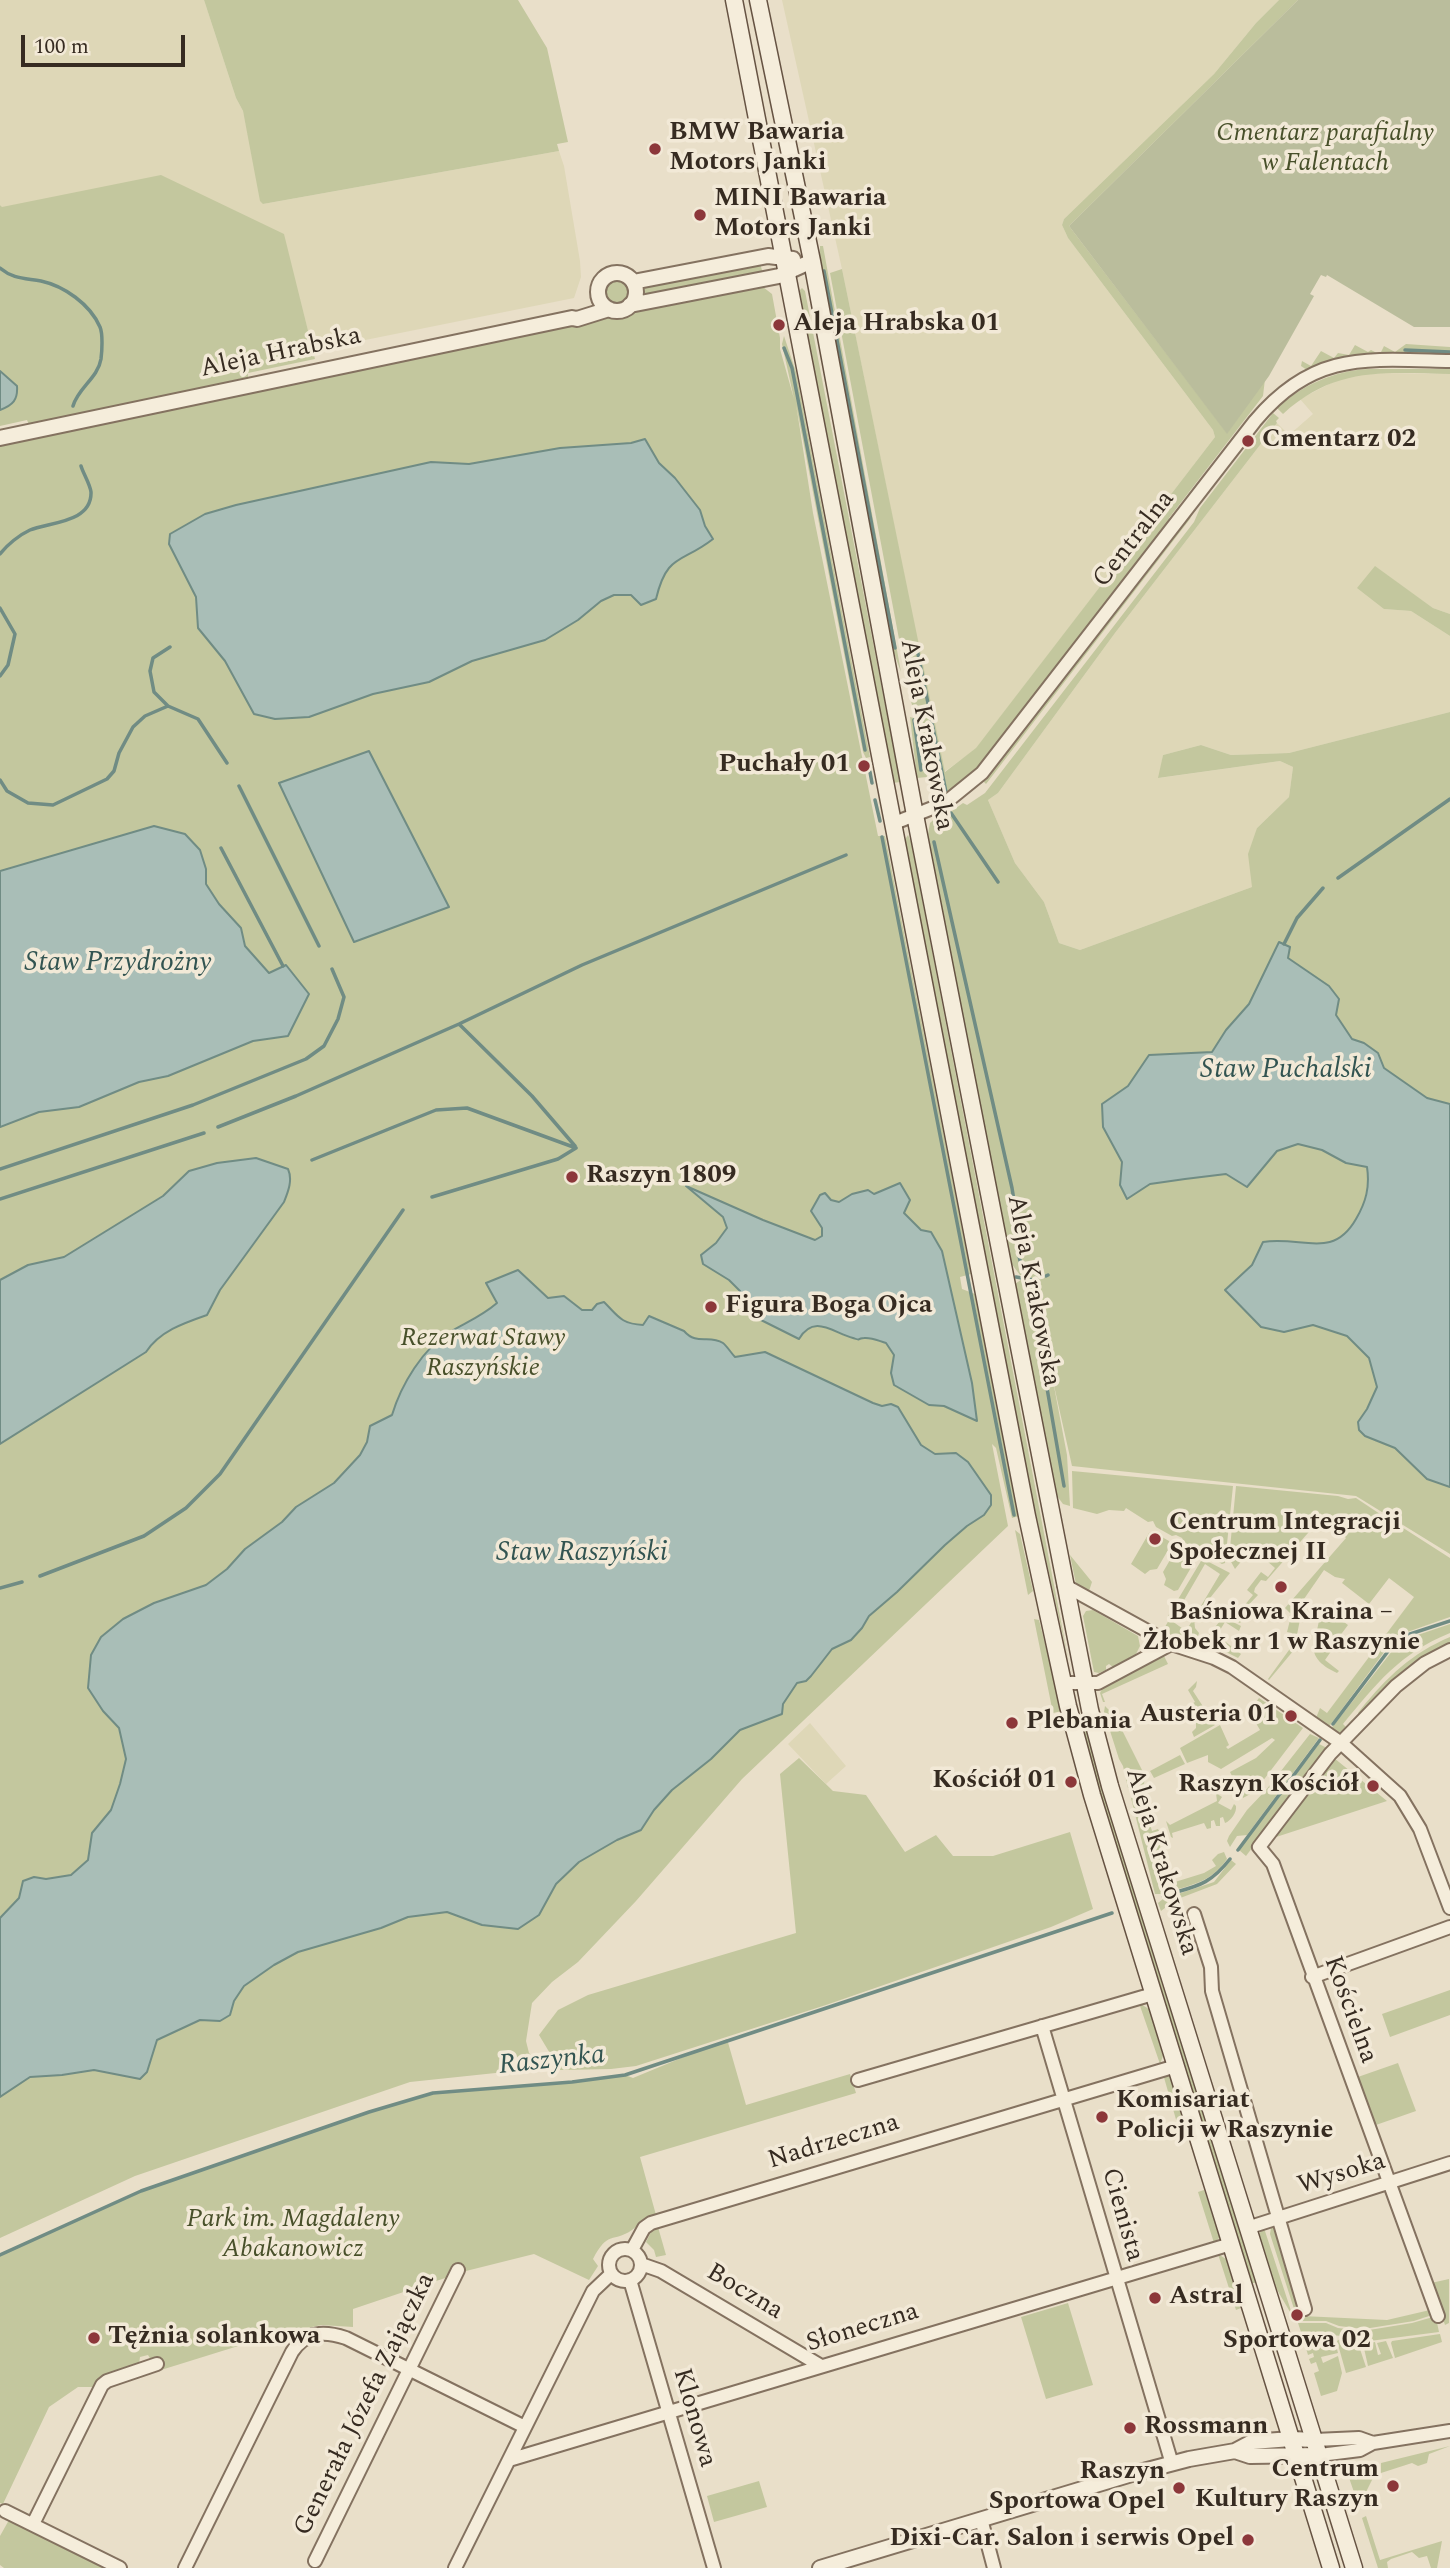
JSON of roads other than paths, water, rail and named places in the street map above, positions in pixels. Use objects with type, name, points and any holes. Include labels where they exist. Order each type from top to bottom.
[{"type":"main road","name":"Aleja Krakowska","points":[[734,0],[1027,1516],[1063,1683],[1092,1796],[1331,2568]]},
{"type":"main road","name":"Aleja Krakowska","points":[[758,0],[812,261],[915,815],[1084,1684],[1108,1779],[1354,2568]]},
{"type":"main road","points":[[778,225],[791,240],[807,238]]},
{"type":"street","points":[[633,282],[768,256],[812,261]]},
{"type":"street","points":[[598,294],[601,303],[609,309],[619,311],[630,305],[786,275],[812,261]]},
{"type":"street","points":[[572,318],[588,306],[598,294],[601,281],[613,273],[623,274],[633,282],[636,293],[630,305]]},
{"type":"street","name":"Aleja Hrabska","points":[[0,438],[572,318],[578,319],[609,309]]},
{"type":"street","name":"Centralna","points":[[892,824],[942,805],[956,796],[990,764],[1255,421],[1280,393],[1317,372],[1352,362],[1450,361]]},
{"type":"street","points":[[1064,1585],[1171,1644],[1210,1656],[1232,1667],[1341,1743],[1404,1802],[1420,1829],[1450,1908]]},
{"type":"street","points":[[1138,1661],[1145,1645],[1143,1630]]},
{"type":"street","points":[[1063,1683],[1098,1683],[1171,1644]]},
{"type":"street","points":[[1341,1743],[1399,1683],[1425,1663],[1450,1650]]},
{"type":"street","name":"Kościelna","points":[[1341,1743],[1328,1756],[1259,1847],[1273,1864],[1312,1977],[1438,2316]]},
{"type":"street","points":[[1195,1914],[1210,1967],[1212,1992],[1305,2309]]},
{"type":"street","points":[[1312,1977],[1450,1927]]},
{"type":"street","name":"Nadrzeczna","points":[[858,2080],[1153,1994]]},
{"type":"street","points":[[1042,2026],[1064,2099]]},
{"type":"street","name":"Nadrzeczna","points":[[632,2250],[650,2222],[1176,2066]]},
{"type":"street","name":"Cienista","points":[[1064,2099],[1171,2463]]},
{"type":"street","name":"Wysoka","points":[[1247,2228],[1450,2163]]},
{"type":"street","name":"Słoneczna","points":[[509,2460],[1231,2244]]},
{"type":"street","points":[[621,2248],[632,2250],[638,2255],[641,2264],[638,2274],[630,2280],[620,2280],[611,2274],[608,2264],[612,2254],[621,2248]]},
{"type":"street","name":"Boczna","points":[[641,2264],[662,2271],[821,2366]]},
{"type":"street","name":"Generała Józefa Zajączka","points":[[315,2561],[458,2270]]},
{"type":"street","points":[[455,2568],[593,2291],[611,2274]]},
{"type":"street","name":"Klonowa","points":[[630,2280],[714,2568]]},
{"type":"street","points":[[185,2568],[292,2352],[302,2340],[314,2334],[332,2333],[346,2337],[525,2427]]},
{"type":"street","points":[[33,2524],[102,2385],[157,2364]]},
{"type":"street","points":[[1235,2451],[1250,2456],[1296,2456],[1317,2447],[1359,2438],[1373,2443],[1450,2431]]},
{"type":"street","points":[[820,2568],[1171,2463],[1235,2451],[1252,2442],[1291,2439],[1317,2447]]},
{"type":"street","points":[[5,2511],[120,2568]]},
{"type":"street","points":[[981,2519],[994,2568]]},
{"type":"water","points":[[0,371],[17,386],[17,395],[14,401],[0,410]]},
{"type":"water","points":[[645,439],[659,463],[675,478],[700,510],[713,539],[670,566],[660,584],[656,599],[641,605],[631,595],[614,595],[545,640],[472,661],[429,682],[373,694],[309,717],[275,719],[254,714],[225,661],[198,628],[196,597],[169,544],[170,534],[205,514],[236,505],[431,462],[469,464],[560,448],[631,443]]},
{"type":"water","points":[[369,751],[449,907],[354,942],[279,783]]},
{"type":"water","name":"Staw Przydrożny","points":[[154,826],[185,834],[200,850],[206,869],[206,884],[219,904],[241,928],[245,946],[269,973],[286,965],[309,994],[288,1036],[253,1041],[168,1076],[139,1082],[79,1107],[39,1112],[0,1127],[0,871]]},
{"type":"water","name":"Staw Puchalski","points":[[1279,942],[1290,947],[1288,958],[1329,986],[1339,999],[1336,1015],[1352,1039],[1364,1043],[1378,1053],[1384,1068],[1427,1098],[1450,1104],[1450,1487],[1427,1479],[1395,1448],[1365,1436],[1359,1430],[1358,1422],[1377,1387],[1369,1358],[1347,1336],[1313,1325],[1284,1332],[1261,1327],[1225,1290],[1252,1265],[1263,1242],[1326,1243],[1347,1232],[1365,1200],[1367,1167],[1346,1163],[1322,1150],[1298,1144],[1277,1151],[1247,1187],[1226,1174],[1150,1184],[1127,1199],[1120,1185],[1122,1162],[1103,1127],[1102,1104],[1128,1086],[1149,1055],[1212,1052],[1226,1030],[1249,1004]]},
{"type":"water","points":[[256,1158],[288,1169],[288,1190],[284,1202],[220,1290],[207,1315],[165,1333],[146,1352],[0,1444],[0,1280],[28,1265],[64,1257],[163,1196],[189,1171],[217,1163]]},
{"type":"water","points":[[900,1183],[910,1200],[904,1213],[921,1230],[931,1232],[942,1251],[972,1383],[977,1421],[944,1406],[929,1405],[894,1385],[891,1373],[894,1355],[886,1343],[869,1338],[857,1339],[817,1326],[811,1327],[799,1339],[759,1319],[740,1303],[740,1291],[729,1280],[703,1264],[701,1255],[716,1243],[727,1228],[723,1217],[686,1186],[815,1240],[822,1236],[822,1228],[811,1211],[820,1195],[825,1193],[831,1200],[839,1202],[852,1194],[868,1190],[874,1194]]},
{"type":"water","name":"Staw Raszyński","points":[[518,1270],[548,1298],[564,1296],[582,1310],[592,1310],[597,1304],[604,1302],[620,1318],[630,1323],[643,1325],[649,1316],[694,1338],[718,1341],[735,1357],[765,1352],[873,1403],[898,1407],[921,1445],[935,1454],[956,1453],[968,1462],[991,1495],[991,1505],[984,1515],[945,1545],[869,1616],[851,1640],[832,1649],[806,1681],[797,1683],[783,1704],[782,1714],[740,1730],[711,1759],[672,1790],[641,1830],[617,1840],[579,1862],[556,1884],[539,1915],[518,1929],[482,1925],[447,1912],[408,1917],[381,1928],[298,1952],[244,1986],[234,2001],[230,2015],[220,2021],[200,2020],[157,2040],[147,2072],[140,2079],[94,2070],[30,2077],[0,2097],[0,1918],[19,1898],[23,1881],[34,1877],[46,1879],[71,1875],[88,1860],[92,1833],[111,1810],[126,1759],[119,1728],[103,1711],[88,1688],[91,1655],[101,1637],[123,1619],[154,1603],[206,1585],[227,1569],[245,1549],[282,1522],[296,1507],[334,1483],[360,1455],[367,1442],[370,1426],[392,1415],[407,1380],[422,1357],[440,1339],[497,1303],[486,1283]]},
{"type":"waterway","points":[[0,268],[14,276],[50,283],[67,292],[83,304],[96,319],[102,334],[101,359],[73,406]]},
{"type":"waterway","points":[[824,271],[895,648]]},
{"type":"waterway","points":[[784,348],[792,368],[865,750]]},
{"type":"waterway","points":[[1405,350],[1450,352]]},
{"type":"waterway","points":[[0,554],[13,540],[26,532],[68,520],[85,510],[91,492],[81,466]]},
{"type":"waterway","points":[[0,608],[15,634],[8,665],[0,676]]},
{"type":"waterway","points":[[170,647],[153,658],[150,671],[154,692],[168,706],[198,719],[227,763]]},
{"type":"waterway","points":[[917,649],[946,792]]},
{"type":"waterway","points":[[0,780],[7,791],[28,803],[53,805],[107,779],[114,771],[119,753],[133,727],[145,716],[168,706]]},
{"type":"waterway","points":[[914,720],[921,770]]},
{"type":"waterway","points":[[870,772],[872,783]]},
{"type":"waterway","points":[[239,786],[319,946]]},
{"type":"waterway","points":[[1338,878],[1450,799]]},
{"type":"waterway","points":[[875,800],[880,821]]},
{"type":"waterway","points":[[951,813],[998,882]]},
{"type":"waterway","points":[[882,837],[1014,1515]]},
{"type":"waterway","points":[[934,842],[1012,1188],[1024,1278]]},
{"type":"waterway","points":[[221,848],[283,966]]},
{"type":"waterway","points":[[218,1127],[296,1096],[459,1024],[582,965],[846,855]]},
{"type":"waterway","points":[[1284,944],[1297,918],[1323,888]]},
{"type":"waterway","points":[[0,1169],[193,1105],[306,1059],[324,1046],[338,1019],[344,997],[332,969]]},
{"type":"waterway","points":[[459,1024],[532,1096],[575,1146]]},
{"type":"waterway","points":[[312,1160],[436,1110],[467,1108],[576,1148]]},
{"type":"waterway","points":[[0,1199],[204,1133]]},
{"type":"waterway","points":[[432,1197],[558,1159],[576,1148]]},
{"type":"waterway","points":[[40,1576],[144,1536],[186,1508],[220,1474],[403,1210]]},
{"type":"waterway","points":[[1016,1277],[1034,1280]]},
{"type":"waterway","points":[[1031,1296],[1064,1486]]},
{"type":"waterway","points":[[0,1588],[22,1582]]},
{"type":"waterway","name":"Raszynka","points":[[1333,1724],[1395,1642],[1404,1636],[1450,1621]]},
{"type":"waterway","name":"Raszynka","points":[[1238,1850],[1320,1740]]},
{"type":"waterway","name":"Raszynka","points":[[1163,1896],[1208,1880],[1230,1859]]},
{"type":"waterway","name":"Raszynka","points":[[0,2255],[141,2191],[369,2112],[433,2093],[625,2075],[1112,1913]]},
{"type":"place","name":"BMW Bawaria Motors Janki","points":[[655,149]]},
{"type":"place","name":"MINI Bawaria Motors Janki","points":[[700,215]]},
{"type":"place","name":"Aleja Hrabska 01","points":[[779,325]]},
{"type":"place","name":"Cmentarz 02","points":[[1248,441]]},
{"type":"place","name":"Puchały 01","points":[[864,766]]},
{"type":"place","name":"Raszyn 1809","points":[[572,1177]]},
{"type":"place","name":"Figura Boga Ojca","points":[[711,1307]]},
{"type":"place","name":"Centrum Integracji Społecznej II","points":[[1155,1539]]},
{"type":"place","name":"Baśniowa Kraina – Żłobek nr 1 w Raszynie","points":[[1281,1587]]},
{"type":"place","name":"Austeria 01","points":[[1291,1716]]},
{"type":"place","name":"Plebania","points":[[1012,1723]]},
{"type":"place","name":"Kościół 01","points":[[1071,1782]]},
{"type":"place","name":"Raszyn Kościół","points":[[1373,1786]]},
{"type":"place","name":"Komisariat Policji w Raszynie","points":[[1102,2117]]},
{"type":"place","name":"Astral","points":[[1155,2298]]},
{"type":"place","name":"Sportowa 02","points":[[1297,2315]]},
{"type":"place","name":"Tężnia solankowa","points":[[94,2338]]},
{"type":"place","name":"Rossmann","points":[[1130,2428]]},
{"type":"place","name":"Centrum Kultury Raszyn","points":[[1393,2486]]},
{"type":"place","name":"Raszyn Sportowa Opel","points":[[1179,2488]]},
{"type":"place","name":"Dixi-Car. Salon i serwis Opel","points":[[1248,2540]]},
{"type":"park label","name":"Cmentarz parafialny w Falentach","points":[[1325,150]]},
{"type":"park label","name":"Rezerwat Stawy Raszyńskie","points":[[483,1355]]},
{"type":"park label","name":"Park im. Magdaleny Abakanowicz","points":[[293,2236]]}]
